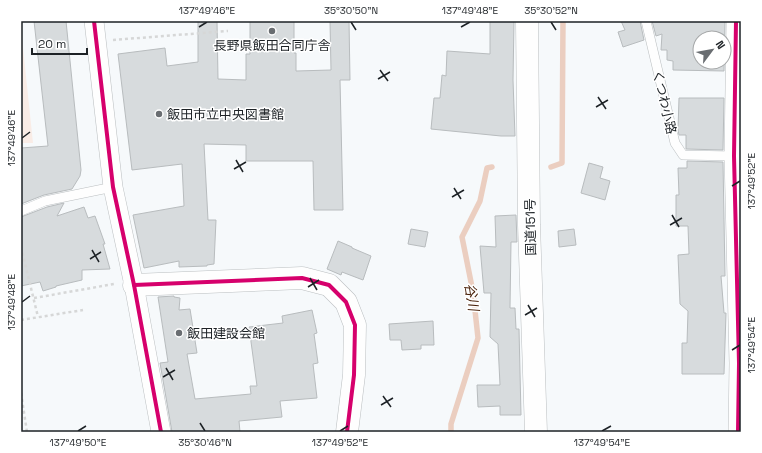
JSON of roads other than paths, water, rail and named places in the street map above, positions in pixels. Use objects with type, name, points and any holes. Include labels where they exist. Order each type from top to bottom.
[{"type":"main road","name":"国道151号","points":[[527,21],[529,225],[536,432]]},
{"type":"main road","points":[[124,284],[302,278],[329,286],[346,302],[355,325],[354,375],[347,432]]},
{"type":"street","points":[[94,21],[124,284],[161,432]]},
{"type":"street","points":[[736,21],[738,135],[734,156],[739,363],[738,432]]},
{"type":"lane","name":"くつわ小路","points":[[646,21],[675,143],[683,155],[734,156]]},
{"type":"lane","points":[[21,211],[45,201],[113,186]]},
{"type":"waterway","name":"谷川","points":[[551,167],[562,163],[563,21]]},
{"type":"waterway","name":"谷川","points":[[451,432],[451,424],[478,338],[473,292],[462,237],[480,201],[487,168],[492,167]]},
{"type":"place","name":"長野県飯田合同庁舎","points":[[272,31]]},
{"type":"place","name":"飯田市立中央図書館","points":[[159,114]]},
{"type":"place","name":"飯田建設会館","points":[[179,333]]}]
